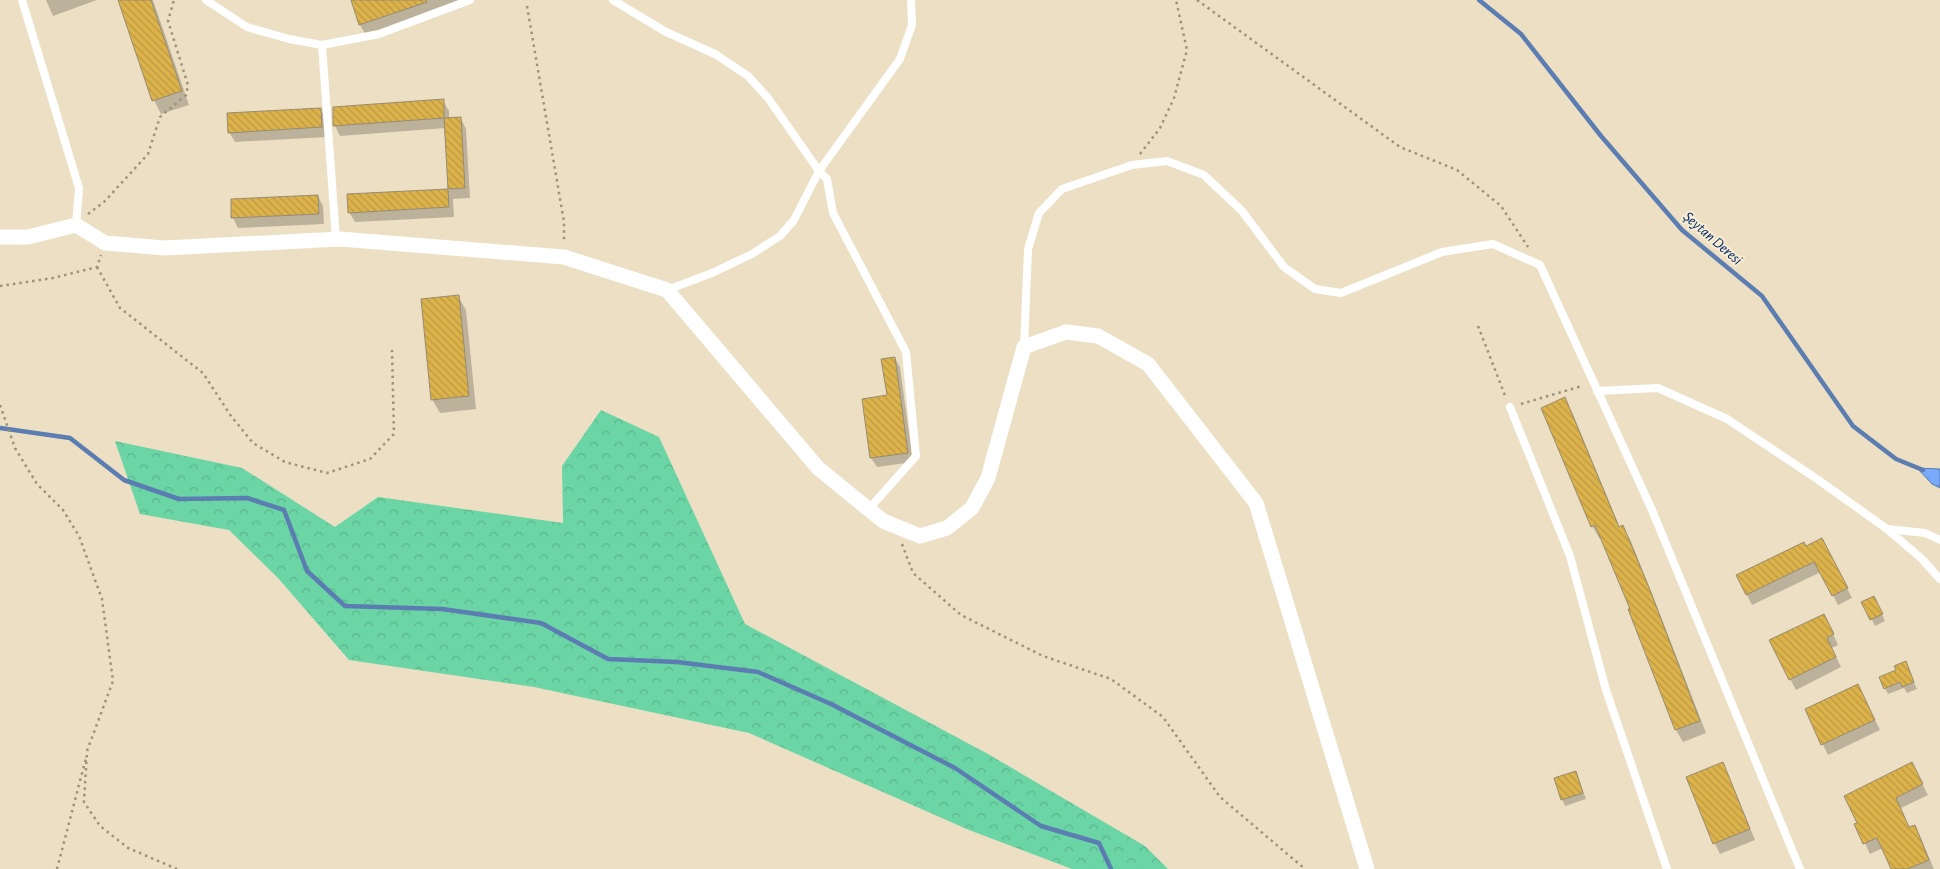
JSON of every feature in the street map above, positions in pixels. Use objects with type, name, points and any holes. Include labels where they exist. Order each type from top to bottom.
[{"type":"street","points":[[0,237],[28,237],[76,225],[105,243],[165,248],[336,239],[564,257],[667,290],[818,468],[883,521],[920,536],[947,528],[972,508],[988,478],[1024,347],[1066,332],[1098,336],[1148,364],[1256,503],[1367,869]]},
{"type":"lane","points":[[22,0],[79,188],[76,225]]},
{"type":"lane","points":[[206,0],[247,27],[290,39],[322,45],[379,34],[470,0]]},
{"type":"lane","points":[[613,0],[666,32],[715,54],[748,76],[768,98],[819,171],[827,179],[833,213],[906,352],[916,456],[868,510]]},
{"type":"lane","points":[[667,290],[712,273],[752,254],[780,236],[794,220],[819,171],[900,59],[912,25],[911,0]]},
{"type":"lane","points":[[322,45],[336,239]]},
{"type":"lane","points":[[1024,347],[1028,249],[1039,212],[1062,189],[1132,165],[1167,162],[1204,175],[1242,211],[1284,267],[1315,289],[1340,293],[1442,252],[1493,244],[1540,265],[1652,510],[1800,869]]},
{"type":"lane","points":[[1597,391],[1658,388],[1727,419],[1887,529],[1922,559],[1940,578]]},
{"type":"lane","points":[[1510,407],[1570,556],[1606,690],[1667,869]]},
{"type":"lane","points":[[1887,529],[1925,532],[1940,540]]},
{"type":"path","points":[[76,225],[104,202],[148,154],[160,117],[186,95],[188,85],[168,21],[174,0]]},
{"type":"path","points":[[1132,165],[1160,128],[1174,98],[1186,50],[1176,0]]},
{"type":"path","points":[[1197,0],[1400,148],[1457,170],[1502,206],[1540,265]]},
{"type":"path","points":[[527,6],[564,222],[564,257]]},
{"type":"path","points":[[105,243],[97,267],[120,308],[203,373],[231,416],[253,443],[285,462],[327,473],[370,459],[394,434],[392,350]]},
{"type":"path","points":[[0,286],[53,278],[97,267]]},
{"type":"path","points":[[1478,326],[1510,407],[1594,382]]},
{"type":"path","points":[[0,405],[15,448],[37,484],[63,510],[79,536],[102,599],[114,681],[87,752],[57,869]]},
{"type":"path","points":[[896,527],[913,573],[961,616],[1043,656],[1111,679],[1163,717],[1220,797],[1306,869]]},
{"type":"path","points":[[87,752],[84,802],[100,826],[128,848],[177,869]]},
{"type":"green space","points":[[601,410],[659,437],[745,624],[988,754],[1145,846],[1168,869],[1072,869],[969,830],[749,733],[534,687],[349,660],[278,578],[229,530],[140,514],[115,441],[242,468],[335,527],[378,497],[563,523],[562,466]]},
{"type":"water","points":[[1917,468],[1940,469],[1940,488],[1932,484]]},
{"type":"building","points":[[118,0],[151,0],[182,91],[152,101]]},
{"type":"building","points":[[351,0],[426,0],[427,2],[359,25]]},
{"type":"building","points":[[444,99],[444,118],[333,126],[333,107]]},
{"type":"building","points":[[321,108],[322,127],[228,133],[227,113]]},
{"type":"building","points":[[461,117],[465,188],[448,189],[444,118]]},
{"type":"building","points":[[448,189],[449,207],[348,213],[347,194]]},
{"type":"building","points":[[318,195],[319,214],[231,218],[231,199]]},
{"type":"building","points":[[459,295],[469,396],[431,400],[421,299]]},
{"type":"building","points":[[895,357],[908,453],[870,458],[862,399],[887,395],[881,359]]},
{"type":"building","points":[[1565,397],[1619,527],[1623,525],[1700,721],[1675,730],[1628,609],[1630,609],[1595,525],[1591,527],[1541,408]]},
{"type":"building","points":[[1822,538],[1848,588],[1832,596],[1814,562],[1746,595],[1736,575],[1804,542],[1806,546]]},
{"type":"building","points":[[1874,596],[1883,614],[1870,620],[1861,602]]},
{"type":"building","points":[[1824,614],[1834,634],[1827,638],[1836,657],[1789,680],[1769,640]]},
{"type":"building","points":[[1906,661],[1914,682],[1902,687],[1900,682],[1884,689],[1879,677],[1896,670],[1894,666]]},
{"type":"building","points":[[1858,684],[1875,720],[1821,745],[1805,709]]},
{"type":"building","points":[[1723,762],[1750,829],[1713,844],[1686,777]]},
{"type":"building","points":[[1912,762],[1923,784],[1896,798],[1909,827],[1915,825],[1929,860],[1908,869],[1891,869],[1877,838],[1863,844],[1854,824],[1857,823],[1844,796]]},
{"type":"building","points":[[1576,771],[1583,793],[1561,800],[1554,778]]},
{"type":"waterway","name":"Şeytan Deresi","points":[[1479,0],[1521,34],[1601,136],[1682,230],[1762,296],[1853,426],[1896,459],[1923,470]]},
{"type":"waterway","points":[[0,428],[70,438],[124,480],[179,499],[247,498],[284,510],[307,571],[345,606],[442,609],[541,623],[608,659],[677,662],[758,672],[831,704],[955,768],[1041,826],[1099,843],[1111,869]]}]
